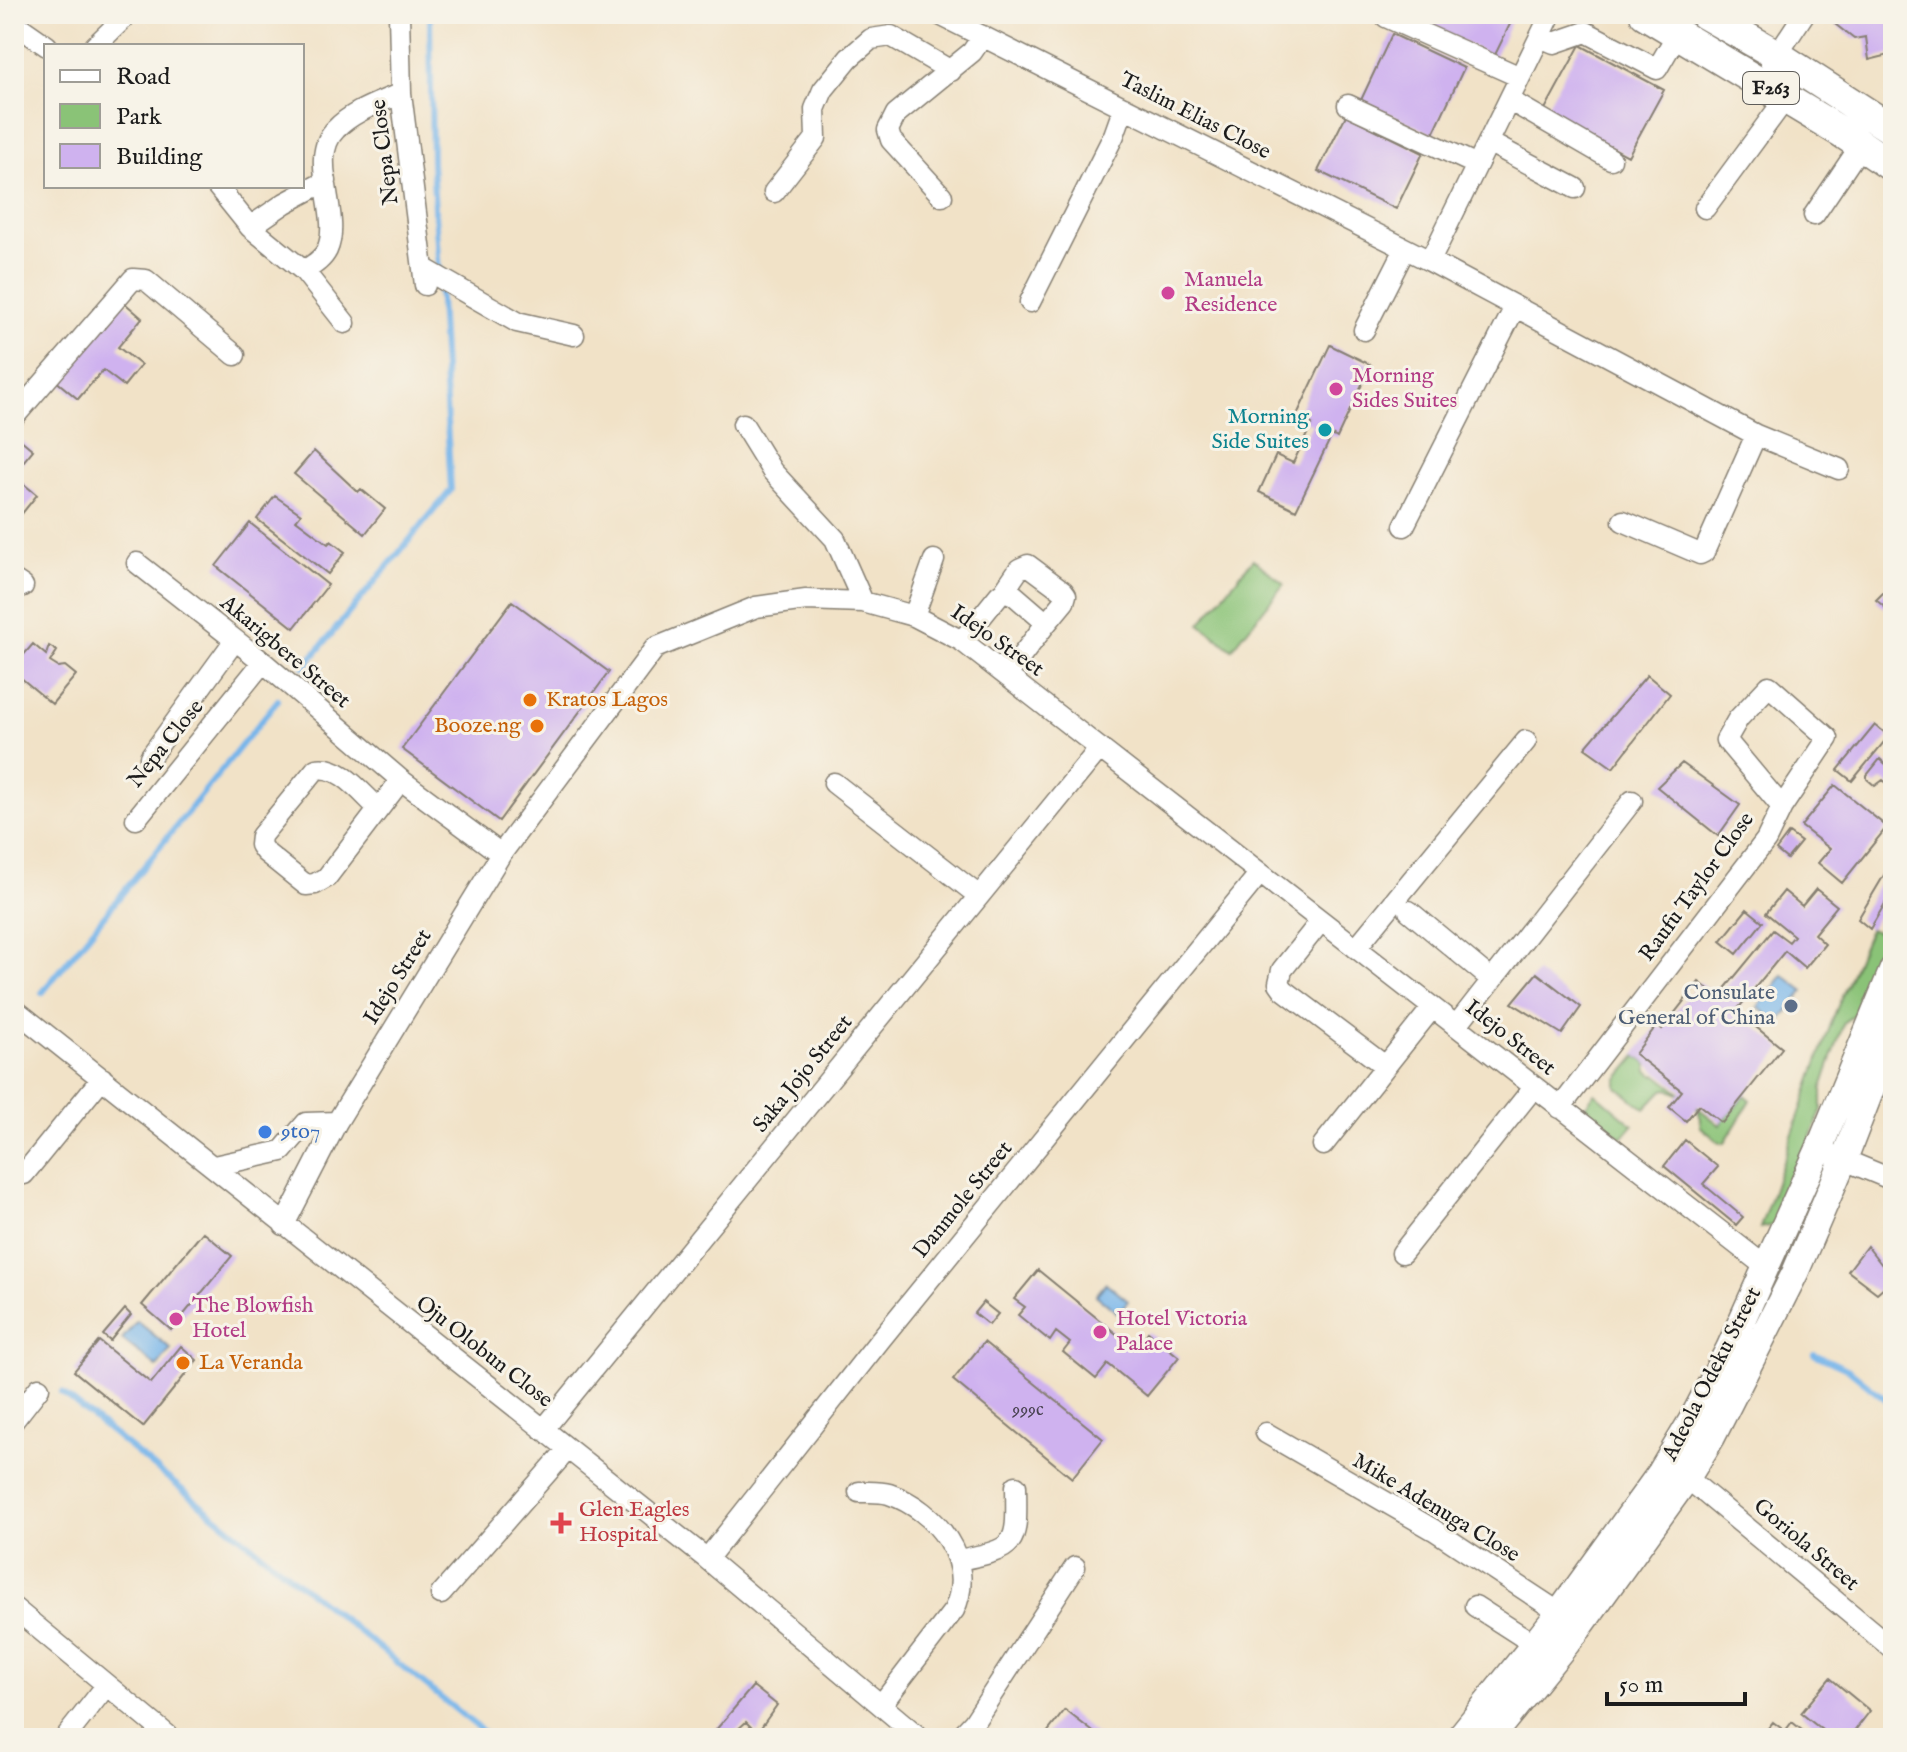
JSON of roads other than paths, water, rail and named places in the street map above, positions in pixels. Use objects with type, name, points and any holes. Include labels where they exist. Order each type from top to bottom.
[{"type":"highway","name":"F263","points":[[1645,14],[1759,81],[1893,167]]},
{"type":"highway","name":"F263","points":[[1705,14],[1777,55],[1893,130]]},
{"type":"main road","name":"Adeola Odeku Street","points":[[1495,1736],[1661,1472],[1729,1349],[1819,1149],[1893,969]]},
{"type":"main road","name":"Adeola Odeku Street","points":[[1459,1738],[1534,1644],[1569,1620],[1687,1478],[1712,1437],[1768,1327],[1844,1159],[1893,1032]]},
{"type":"street","points":[[97,44],[128,14]]},
{"type":"street","name":"Nepa Close","points":[[399,14],[401,93],[435,279],[517,322],[574,335]]},
{"type":"street","name":"Taslim Elias Close","points":[[938,14],[1430,261],[1756,435],[1839,469]]},
{"type":"street","points":[[1430,261],[1551,14]]},
{"type":"street","points":[[1759,81],[1804,14]]},
{"type":"street","points":[[1386,17],[1520,77]]},
{"type":"street","points":[[14,23],[44,44]]},
{"type":"street","points":[[1540,37],[1554,43],[1586,32],[1657,69],[1678,33]]},
{"type":"street","points":[[774,192],[816,138],[815,109],[823,90],[849,58],[871,39],[891,36],[951,71]]},
{"type":"street","points":[[942,196],[891,140],[888,130],[896,114],[951,71],[972,52],[983,36]]},
{"type":"street","points":[[304,271],[319,261],[329,243],[325,154],[333,130],[357,113],[401,93]]},
{"type":"street","points":[[1705,208],[1786,98]]},
{"type":"street","points":[[1509,100],[1611,159]]},
{"type":"street","points":[[1348,105],[1477,165]]},
{"type":"street","points":[[1030,302],[1114,135],[1124,107]]},
{"type":"street","points":[[1490,143],[1575,188]]},
{"type":"street","points":[[1814,215],[1861,145]]},
{"type":"street","points":[[250,227],[285,203],[326,181]]},
{"type":"street","points":[[219,188],[250,227],[304,271],[345,323]]},
{"type":"street","points":[[1364,330],[1405,249]]},
{"type":"street","points":[[14,417],[133,279],[146,280],[235,355]]},
{"type":"street","points":[[1404,526],[1515,307]]},
{"type":"street","points":[[743,424],[772,471],[835,539],[863,602]]},
{"type":"street","points":[[1623,521],[1700,554],[1704,552],[1756,435]]},
{"type":"street","points":[[914,616],[934,560]]},
{"type":"street","name":"Akarigbere Street","points":[[137,563],[263,662],[401,780],[501,854]]},
{"type":"street","points":[[962,641],[1019,569],[1028,565],[1063,591],[1066,595],[1064,602],[1007,675]]},
{"type":"street","points":[[1004,591],[1014,595],[1045,625]]},
{"type":"street","name":"Idejo Street","points":[[284,1225],[337,1122],[501,854],[655,648],[756,607],[806,600],[863,602],[914,616],[962,641],[1766,1267]]},
{"type":"street","points":[[150,757],[235,640]]},
{"type":"street","name":"Nepa Close","points":[[136,819],[263,662]]},
{"type":"street","name":"Raufu Taylor Close","points":[[1560,1108],[1766,840],[1782,807],[1828,738],[1769,686],[1738,719],[1726,740],[1782,807]]},
{"type":"street","points":[[1356,948],[1526,741]]},
{"type":"street","name":"Saka Jojo Street","points":[[543,1430],[1100,748]]},
{"type":"street","points":[[379,809],[335,770],[326,767],[316,769],[261,836],[260,845],[306,885],[315,884],[327,877],[379,809],[401,780]]},
{"type":"street","points":[[834,783],[979,896]]},
{"type":"street","points":[[1456,1026],[1632,801]]},
{"type":"street","name":"Danmole Street","points":[[707,1559],[880,1340],[1260,873]]},
{"type":"street","points":[[1409,911],[1492,980]]},
{"type":"street","points":[[1321,921],[1282,970],[1279,983],[1284,990],[1385,1066]]},
{"type":"street","points":[[1323,1145],[1432,1008]]},
{"type":"street","name":"Oju Olobun Close","points":[[14,1009],[707,1559],[920,1738]]},
{"type":"street","points":[[24,1174],[102,1078]]},
{"type":"street","points":[[1402,1253],[1534,1087]]},
{"type":"street","points":[[214,1166],[277,1153],[288,1147],[306,1123],[337,1122]]},
{"type":"street","points":[[1819,1149],[1893,1180]]},
{"type":"street","points":[[14,1420],[39,1388]]},
{"type":"street","name":"Mike Adenuga Close","points":[[1266,1433],[1434,1530],[1569,1620]]},
{"type":"street","points":[[441,1594],[567,1450]]},
{"type":"street","name":"Goriola Street","points":[[1687,1478],[1893,1649]]},
{"type":"street","points":[[959,1560],[998,1552],[1013,1540],[1017,1528],[1016,1486]]},
{"type":"street","points":[[859,1492],[889,1494],[915,1509],[934,1523],[951,1542],[959,1560],[960,1598],[954,1610],[881,1705]]},
{"type":"street","points":[[959,1738],[974,1722],[1075,1567]]},
{"type":"street","points":[[1475,1606],[1534,1644]]},
{"type":"street","points":[[14,1608],[171,1738]]},
{"type":"street","points":[[65,1738],[106,1686]]},
{"type":"water","points":[[1783,975],[1804,991],[1778,1023],[1758,1007]]},
{"type":"water","points":[[1106,1283],[1128,1301],[1118,1313],[1096,1295]]},
{"type":"water","points":[[137,1321],[171,1349],[157,1367],[122,1339]]},
{"type":"waterway","points":[[430,14],[432,163],[439,273]]},
{"type":"waterway","points":[[304,667],[451,490],[439,284]]},
{"type":"waterway","points":[[42,993],[278,700]]},
{"type":"waterway","points":[[1814,1354],[1849,1370],[1893,1405]]},
{"type":"waterway","points":[[62,1393],[491,1738]]},
{"type":"place","name":"Manuela Residence","points":[[1168,293]]},
{"type":"place","name":"Morning Sides Suites","points":[[1336,389]]},
{"type":"place","name":"Morning Side Suites","points":[[1325,430]]},
{"type":"place","name":"Kratos Lagos","points":[[530,700]]},
{"type":"place","name":"Booze.ng","points":[[537,726]]},
{"type":"place","name":"Consulate General of China","points":[[1791,1006]]},
{"type":"place","name":"9to7","points":[[265,1132]]},
{"type":"place","name":"The Blowfish Hotel","points":[[176,1319]]},
{"type":"place","name":"Hotel Victoria Palace","points":[[1100,1332]]},
{"type":"place","name":"La Veranda","points":[[183,1363]]},
{"type":"place","name":"Glen Eagles Hospital","points":[[561,1523]]}]
